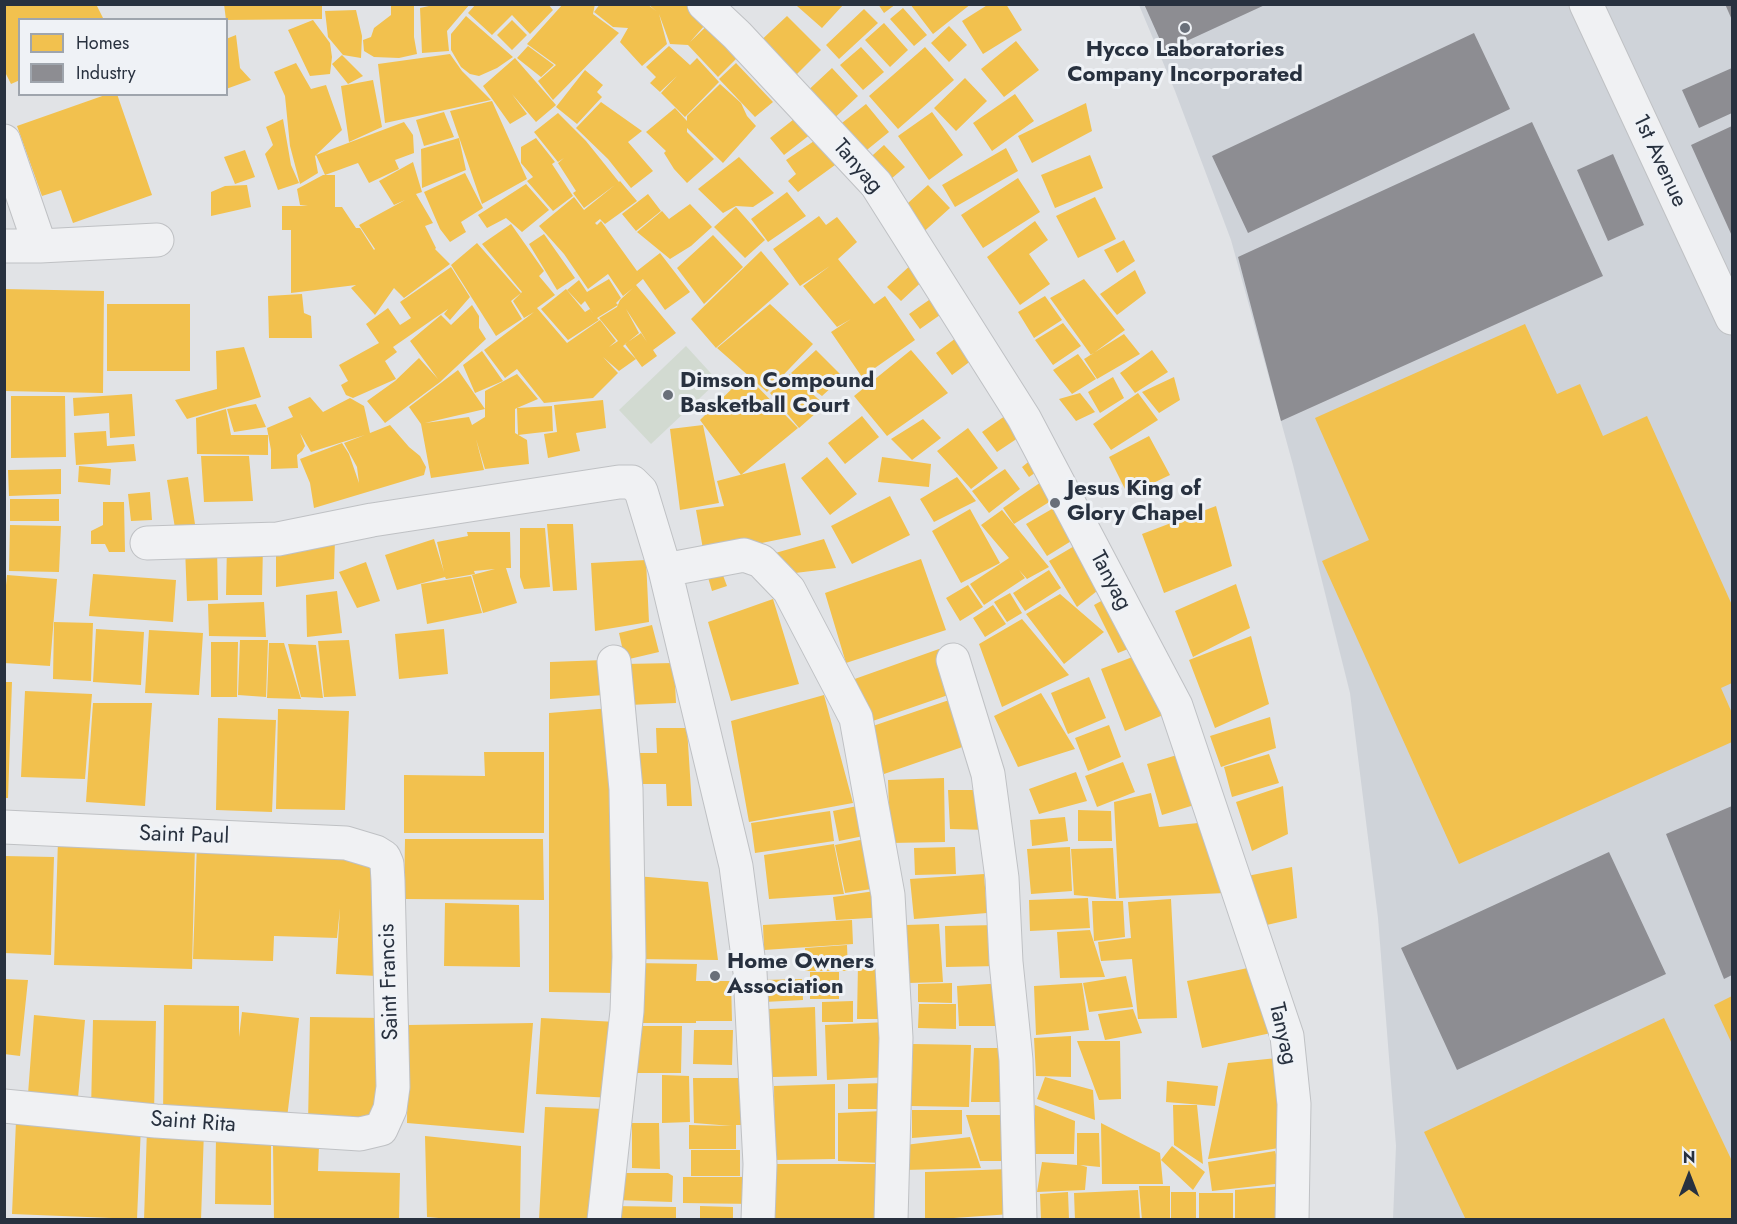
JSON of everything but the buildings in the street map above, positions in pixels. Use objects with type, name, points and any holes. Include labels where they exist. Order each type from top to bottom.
[{"type":"street","name":"Tanyag","points":[[704,4],[737,35],[876,184],[1024,418],[1176,706],[1287,1036],[1294,1104],[1292,1220]]},
{"type":"street","name":"1st Avenue","points":[[1587,4],[1732,318]]},
{"type":"street","points":[[4,141],[40,246]]},
{"type":"street","points":[[4,246],[157,240]]},
{"type":"street","points":[[147,543],[278,539],[372,520],[619,482],[632,482],[641,492],[665,570],[736,866],[750,972],[760,1164],[758,1220]]},
{"type":"street","points":[[665,570],[744,555],[761,561],[789,590],[856,718],[888,895],[896,1038],[891,1220]]},
{"type":"street","points":[[954,660],[988,774],[1002,878],[1006,962],[1016,1060],[1020,1220]]},
{"type":"street","points":[[604,1220],[627,1011],[629,957],[626,789],[614,662]]},
{"type":"street","name":"Saint Paul","points":[[4,827],[346,843],[362,848]]},
{"type":"street","name":"Saint Francis","points":[[362,848],[384,857],[388,872],[393,1087],[390,1108],[381,1129]]},
{"type":"street","name":"Saint Rita","points":[[4,1106],[156,1121],[360,1134],[381,1129]]},
{"type":"shaded area","points":[[1139,5],[1732,5],[1732,1219],[1393,1219],[1396,1146],[1378,918],[1350,693],[1293,465],[1231,240],[1175,91]]},
{"type":"shaded area","name":"Dimson Compound Basketball Court","points":[[686,346],[718,381],[651,444],[619,410]]},
{"type":"place","name":"Hycco Laboratories Company Incorporated","points":[[1185,28]]},
{"type":"place","name":"Dimson Compound Basketball Court","points":[[668,395]]},
{"type":"place","name":"Jesus King of Glory Chapel","points":[[1055,503]]},
{"type":"place","name":"Home Owners Association","points":[[715,976]]}]
